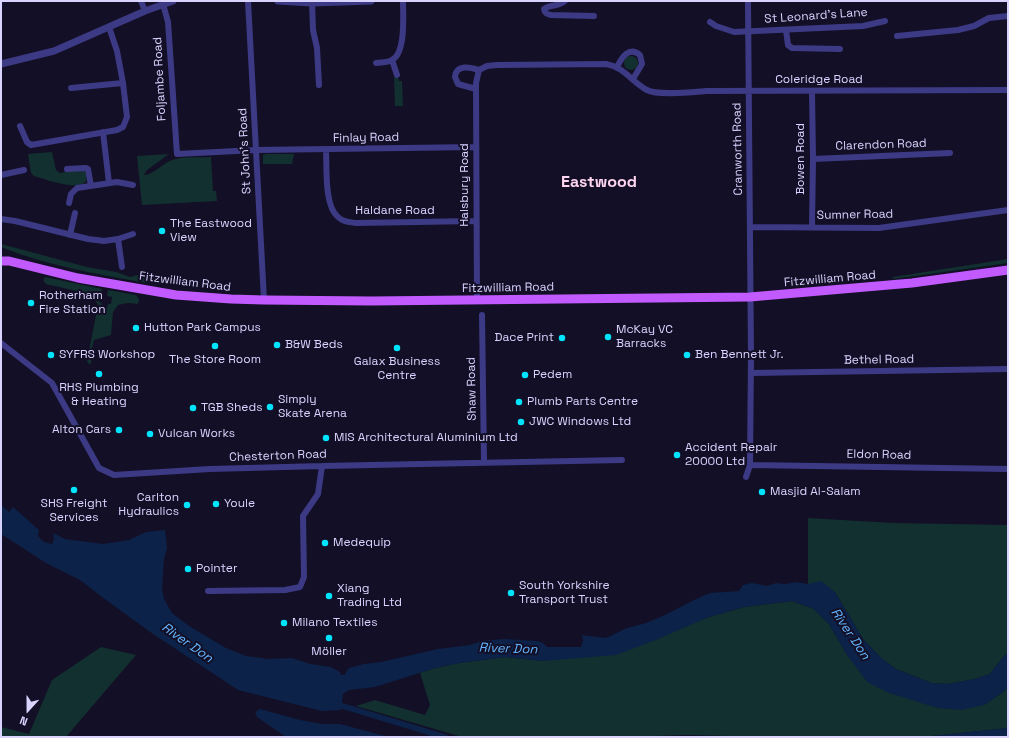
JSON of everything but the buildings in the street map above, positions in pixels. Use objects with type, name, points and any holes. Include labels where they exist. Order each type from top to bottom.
[{"type":"main road","name":"Fitzwilliam Road","points":[[1,255],[5,261],[78,278],[176,295],[264,300],[477,300],[750,297],[917,283],[1008,270]]},
{"type":"street","points":[[141,1],[145,11]]},
{"type":"street","points":[[1,64],[54,51],[145,11],[173,1]]},
{"type":"street","name":"St John's Road","points":[[248,1],[264,300]]},
{"type":"street","points":[[278,1],[371,1]]},
{"type":"street","points":[[376,62],[392,60],[397,55],[401,44],[403,1]]},
{"type":"street","points":[[565,1],[562,4],[546,7],[544,12],[551,15],[594,16]]},
{"type":"street","name":"Cranworth Road","points":[[746,476],[750,464],[751,373],[748,1]]},
{"type":"street","points":[[312,2],[313,30],[317,48],[319,86]]},
{"type":"street","name":"Foljambe Road","points":[[163,4],[168,22],[177,154]]},
{"type":"street","points":[[897,36],[958,30],[974,26],[989,18],[1008,16]]},
{"type":"street","name":"St Leonard's Lane","points":[[710,22],[730,32],[863,26],[885,21]]},
{"type":"street","points":[[20,126],[27,142],[31,145],[117,130],[123,127],[126,123],[127,117],[123,83],[117,51],[109,27]]},
{"type":"street","points":[[786,30],[788,45],[792,48],[840,49]]},
{"type":"street","points":[[617,67],[622,57],[630,51],[640,55],[642,64],[633,79]]},
{"type":"street","points":[[392,60],[397,75]]},
{"type":"street","name":"Coleridge Road","points":[[476,89],[458,84],[455,74],[457,71],[464,67],[472,67],[480,70],[486,66],[497,65],[606,64],[617,67],[642,87],[652,92],[1008,90]]},
{"type":"street","name":"Halsbury Road","points":[[477,300],[476,89],[477,76],[480,70]]},
{"type":"street","points":[[71,88],[123,83]]},
{"type":"street","name":"Bowen Road","points":[[812,92],[812,227]]},
{"type":"street","points":[[103,132],[109,183]]},
{"type":"street","name":"Finlay Road","points":[[177,154],[256,150],[476,147]]},
{"type":"street","name":"Haldane Road","points":[[326,150],[330,205],[335,215],[344,221],[356,223],[476,221]]},
{"type":"street","name":"Clarendon Road","points":[[813,159],[950,153]]},
{"type":"street","points":[[67,169],[88,169],[91,186]]},
{"type":"street","points":[[1,175],[24,170]]},
{"type":"street","points":[[69,203],[71,194],[77,188],[117,182],[133,186]]},
{"type":"street","name":"Sumner Road","points":[[750,227],[879,228],[1008,210]]},
{"type":"street","points":[[70,235],[75,213]]},
{"type":"street","points":[[1,219],[88,239],[104,241],[133,234]]},
{"type":"street","points":[[118,238],[122,267]]},
{"type":"street","name":"Shaw Road","points":[[482,315],[484,462]]},
{"type":"street","name":"Chesterton Road","points":[[1,343],[52,384],[99,468],[114,475],[210,469],[622,460]]},
{"type":"street","name":"Bethel Road","points":[[751,373],[1008,369]]},
{"type":"street","name":"Eldon Road","points":[[750,464],[1008,469]]},
{"type":"street","points":[[208,591],[285,590],[300,587],[304,577],[303,516],[318,494],[322,466]]},
{"type":"green space","points":[[628,56],[634,56],[638,60],[638,66],[634,70],[628,70],[624,66],[624,60]]},
{"type":"green space","points":[[394,77],[398,77],[399,81],[402,81],[403,106],[395,106]]},
{"type":"green space","points":[[52,152],[56,170],[60,173],[81,169],[86,172],[86,181],[82,184],[69,185],[34,176],[31,173],[28,154]]},
{"type":"green space","points":[[169,154],[147,170],[144,175],[152,173],[172,160],[211,157],[213,191],[216,191],[217,201],[142,205],[137,156]]},
{"type":"green space","points":[[294,154],[292,164],[263,164],[263,155]]},
{"type":"green space","points":[[1,244],[87,267],[116,272],[130,277],[146,273],[147,283],[91,273],[55,264],[19,254],[1,247]]},
{"type":"green space","points":[[1008,259],[1008,263],[893,279],[893,277]]},
{"type":"green space","points":[[45,277],[102,289],[99,302],[102,303],[101,307],[107,308],[108,304],[111,304],[112,297],[107,296],[108,290],[136,295],[139,299],[138,304],[128,303],[118,305],[113,312],[111,335],[94,340],[91,364],[87,361],[98,305],[95,300],[93,300],[94,295],[46,284],[43,280]]},
{"type":"green space","points":[[808,518],[893,523],[1008,525],[1008,653],[990,674],[975,679],[948,684],[931,683],[896,669],[881,658],[863,639],[835,592],[808,584]]},
{"type":"green space","points":[[792,601],[814,609],[829,624],[847,655],[914,700],[938,708],[984,705],[1008,687],[1008,728],[923,737],[772,737],[688,735],[621,737],[462,737],[356,706],[375,700],[425,715],[430,705],[420,673],[435,668],[459,663],[506,657],[543,661],[744,607]]},
{"type":"green space","points":[[101,647],[136,655],[66,737],[1,737],[1,727],[29,734],[52,680]]},
{"type":"water","name":"River Don","points":[[1,505],[9,512],[13,507],[39,530],[38,536],[44,542],[52,544],[54,539],[53,533],[65,539],[103,544],[129,540],[146,532],[165,530],[167,548],[164,559],[162,588],[164,599],[172,613],[189,626],[226,648],[246,656],[269,659],[292,658],[310,664],[331,667],[340,672],[341,675],[344,675],[349,668],[364,664],[381,662],[438,649],[470,645],[482,641],[504,639],[537,641],[543,643],[547,647],[581,647],[583,641],[582,635],[606,638],[627,628],[646,623],[663,616],[710,593],[739,591],[743,585],[752,583],[767,586],[776,583],[785,584],[795,582],[808,584],[821,581],[835,592],[863,639],[881,658],[896,669],[931,683],[948,684],[975,679],[990,674],[1008,653],[1008,687],[984,705],[961,710],[938,708],[889,693],[867,682],[847,655],[829,624],[814,609],[792,601],[744,607],[706,618],[656,640],[616,655],[543,661],[506,657],[459,663],[435,668],[375,687],[349,690],[343,694],[341,710],[322,711],[238,690],[150,632],[80,580],[46,563],[1,534]]},
{"type":"water","points":[[260,709],[300,720],[322,724],[340,724],[389,737],[286,737],[257,717],[255,712]]},
{"type":"water","points":[[1008,728],[1008,737],[923,737]]},
{"type":"waterway","points":[[336,704],[445,737]]},
{"type":"place","name":"The Eastwood View","points":[[162,231]]},
{"type":"place","name":"Rotherham Fire Station","points":[[31,303]]},
{"type":"place","name":"Hutton Park Campus","points":[[136,328]]},
{"type":"place","name":"McKay VC Barracks","points":[[608,337]]},
{"type":"place","name":"Dace Print","points":[[562,338]]},
{"type":"place","name":"B&W Beds","points":[[277,345]]},
{"type":"place","name":"The Store Room","points":[[215,346]]},
{"type":"place","name":"Galax Business Centre","points":[[397,348]]},
{"type":"place","name":"SYFRS Workshop","points":[[51,355]]},
{"type":"place","name":"Ben Bennett Jr.","points":[[687,355]]},
{"type":"place","name":"RHS Plumbing & Heating","points":[[99,374]]},
{"type":"place","name":"Pedem","points":[[525,375]]},
{"type":"place","name":"Plumb Parts Centre","points":[[519,402]]},
{"type":"place","name":"Simply Skate Arena","points":[[270,407]]},
{"type":"place","name":"TGB Sheds","points":[[193,408]]},
{"type":"place","name":"JWC Windows Ltd","points":[[521,422]]},
{"type":"place","name":"Alton Cars","points":[[119,430]]},
{"type":"place","name":"Vulcan Works","points":[[150,434]]},
{"type":"place","name":"MIS Architectural Aluminium Ltd","points":[[326,438]]},
{"type":"place","name":"Accident Repair 20000 Ltd","points":[[677,455]]},
{"type":"place","name":"SHS Freight Services","points":[[74,490]]},
{"type":"place","name":"Masjid Al-Salam","points":[[762,492]]},
{"type":"place","name":"Youle","points":[[216,504]]},
{"type":"place","name":"Carlton Hydraulics","points":[[187,505]]},
{"type":"place","name":"Medequip","points":[[325,543]]},
{"type":"place","name":"Pointer","points":[[188,569]]},
{"type":"place","name":"South Yorkshire Transport Trust","points":[[511,593]]},
{"type":"place","name":"Xiang Trading Ltd","points":[[329,596]]},
{"type":"place","name":"Milano Textiles","points":[[284,623]]},
{"type":"place","name":"Möller","points":[[329,638]]},
{"type":"district","name":"Eastwood","points":[[599,183]]}]
